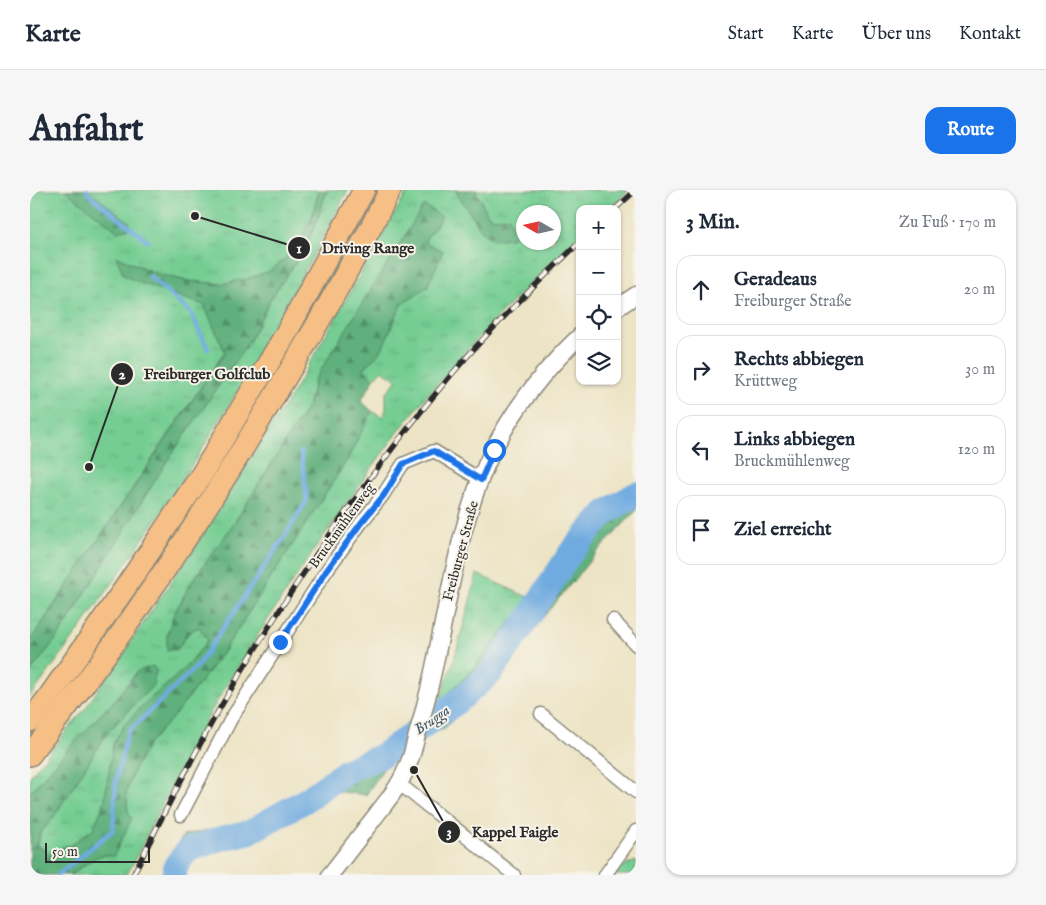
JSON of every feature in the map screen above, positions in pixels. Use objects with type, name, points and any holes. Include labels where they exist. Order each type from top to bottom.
[{"type":"highway","points":[[30,721],[125,588],[202,474],[284,337],[364,190]]},
{"type":"highway","points":[[30,755],[83,686],[152,590],[243,449],[306,344],[390,190]]},
{"type":"street","points":[[621,305],[636,295]]},
{"type":"street","name":"Freiburger Straße","points":[[330,875],[387,801],[406,770],[425,710],[452,580],[467,522],[481,480],[494,450],[524,399],[576,340]]},
{"type":"street","name":"Bruckmühlenweg","points":[[182,815],[231,719],[327,570],[384,495],[403,464],[434,451],[481,480]]},
{"type":"street","points":[[613,620],[636,645]]},
{"type":"street","points":[[541,714],[636,792]]},
{"type":"street","points":[[398,784],[514,875]]},
{"type":"street","points":[[605,875],[633,839]]},
{"type":"green space","points":[[30,190],[319,190],[312,217],[300,240],[285,259],[268,272],[222,284],[187,281],[157,274],[121,258],[162,291],[204,305],[225,351],[30,641]]},
{"type":"green space","points":[[65,190],[87,190],[129,222],[131,228],[117,231]]},
{"type":"green space","points":[[319,190],[327,190],[315,226],[301,255],[271,298],[250,340],[165,464],[60,634],[30,672],[30,641],[225,352],[204,305],[124,276],[116,256],[157,274],[187,281],[222,284],[268,272],[285,259],[300,240],[312,217]]},
{"type":"green space","points":[[327,190],[348,190],[244,380],[143,539],[30,697],[30,672],[60,634],[165,464],[250,340],[271,298],[301,255],[315,226]]},
{"type":"green space","points":[[373,190],[380,190],[330,284],[247,426],[123,617],[30,742],[30,734],[42,719]]},
{"type":"green space","points":[[408,190],[455,190],[472,216],[493,218],[489,216],[475,190],[629,190],[612,205],[576,205],[576,239],[482,333],[415,410],[381,455],[306,562],[230,679],[170,788],[127,875],[70,875],[94,858],[103,855],[130,817],[126,793],[134,769],[150,742],[173,717],[221,655],[347,460],[372,411],[382,417],[386,410],[386,393],[397,380],[382,370],[374,379],[363,370],[381,351],[402,303],[427,287],[443,251],[424,242],[315,379],[308,406],[231,528],[193,580],[173,616],[167,636],[177,650],[189,632],[199,627],[209,640],[185,668],[129,720],[108,779],[104,804],[93,829],[71,845],[47,853],[38,845],[40,833],[51,821],[108,732],[153,685],[138,671],[112,703],[30,793],[30,776],[84,710],[197,544],[295,389]]},
{"type":"green space","points":[[455,190],[475,190],[489,216],[493,218],[509,217],[514,237],[493,239],[485,234]]},
{"type":"green space","points":[[424,205],[442,217],[424,242],[443,251],[427,287],[402,303],[381,351],[363,369],[374,379],[361,401],[372,411],[347,460],[221,655],[173,717],[150,742],[134,769],[126,793],[128,811],[132,818],[114,856],[103,855],[94,858],[70,875],[30,875],[30,793],[112,703],[138,671],[153,666],[156,670],[153,685],[108,732],[51,821],[40,833],[38,845],[47,853],[71,845],[93,829],[104,804],[113,744],[119,733],[135,713],[186,667],[208,640],[199,627],[189,632],[176,650],[167,650],[167,636],[173,616],[193,580],[231,528],[308,406],[315,379]]},
{"type":"green space","points":[[636,483],[636,511],[598,551],[488,684],[442,731],[433,725],[439,702],[468,675],[530,598],[555,558],[579,529],[602,508]]},
{"type":"green space","points":[[477,574],[530,598],[468,675],[439,702],[454,660]]},
{"type":"green space","points":[[399,731],[392,756],[366,795],[333,791],[275,829],[189,856],[173,875],[162,875],[169,856],[184,835],[270,818],[325,777],[392,738]]},
{"type":"green space","points":[[636,861],[636,875],[615,875],[621,867]]},
{"type":"waterway","points":[[87,190],[88,194],[148,241]]},
{"type":"waterway","points":[[149,276],[191,313],[208,349]]},
{"type":"waterway","points":[[58,875],[113,830],[116,779],[128,732],[199,664],[307,500],[301,452]]},
{"type":"waterway","name":"Brugga","points":[[174,875],[176,865],[188,850],[219,839],[249,832],[306,800],[346,771],[383,755],[457,702],[490,674],[571,552],[605,513],[636,494]]},
{"type":"railway","points":[[619,205],[636,190]]},
{"type":"railway","points":[[133,875],[186,770],[220,708],[248,660],[340,520],[400,438],[448,378],[507,314],[576,246]]},
{"type":"place","name":"Driving Range","points":[[195,216]]},
{"type":"place","name":"Freiburger Golfclub","points":[[89,467]]},
{"type":"place","name":"Kappel Faigle","points":[[414,770]]},
{"type":"route","points":[[280,642],[327,570],[384,495],[403,464],[434,451],[481,480],[494,450]]}]
